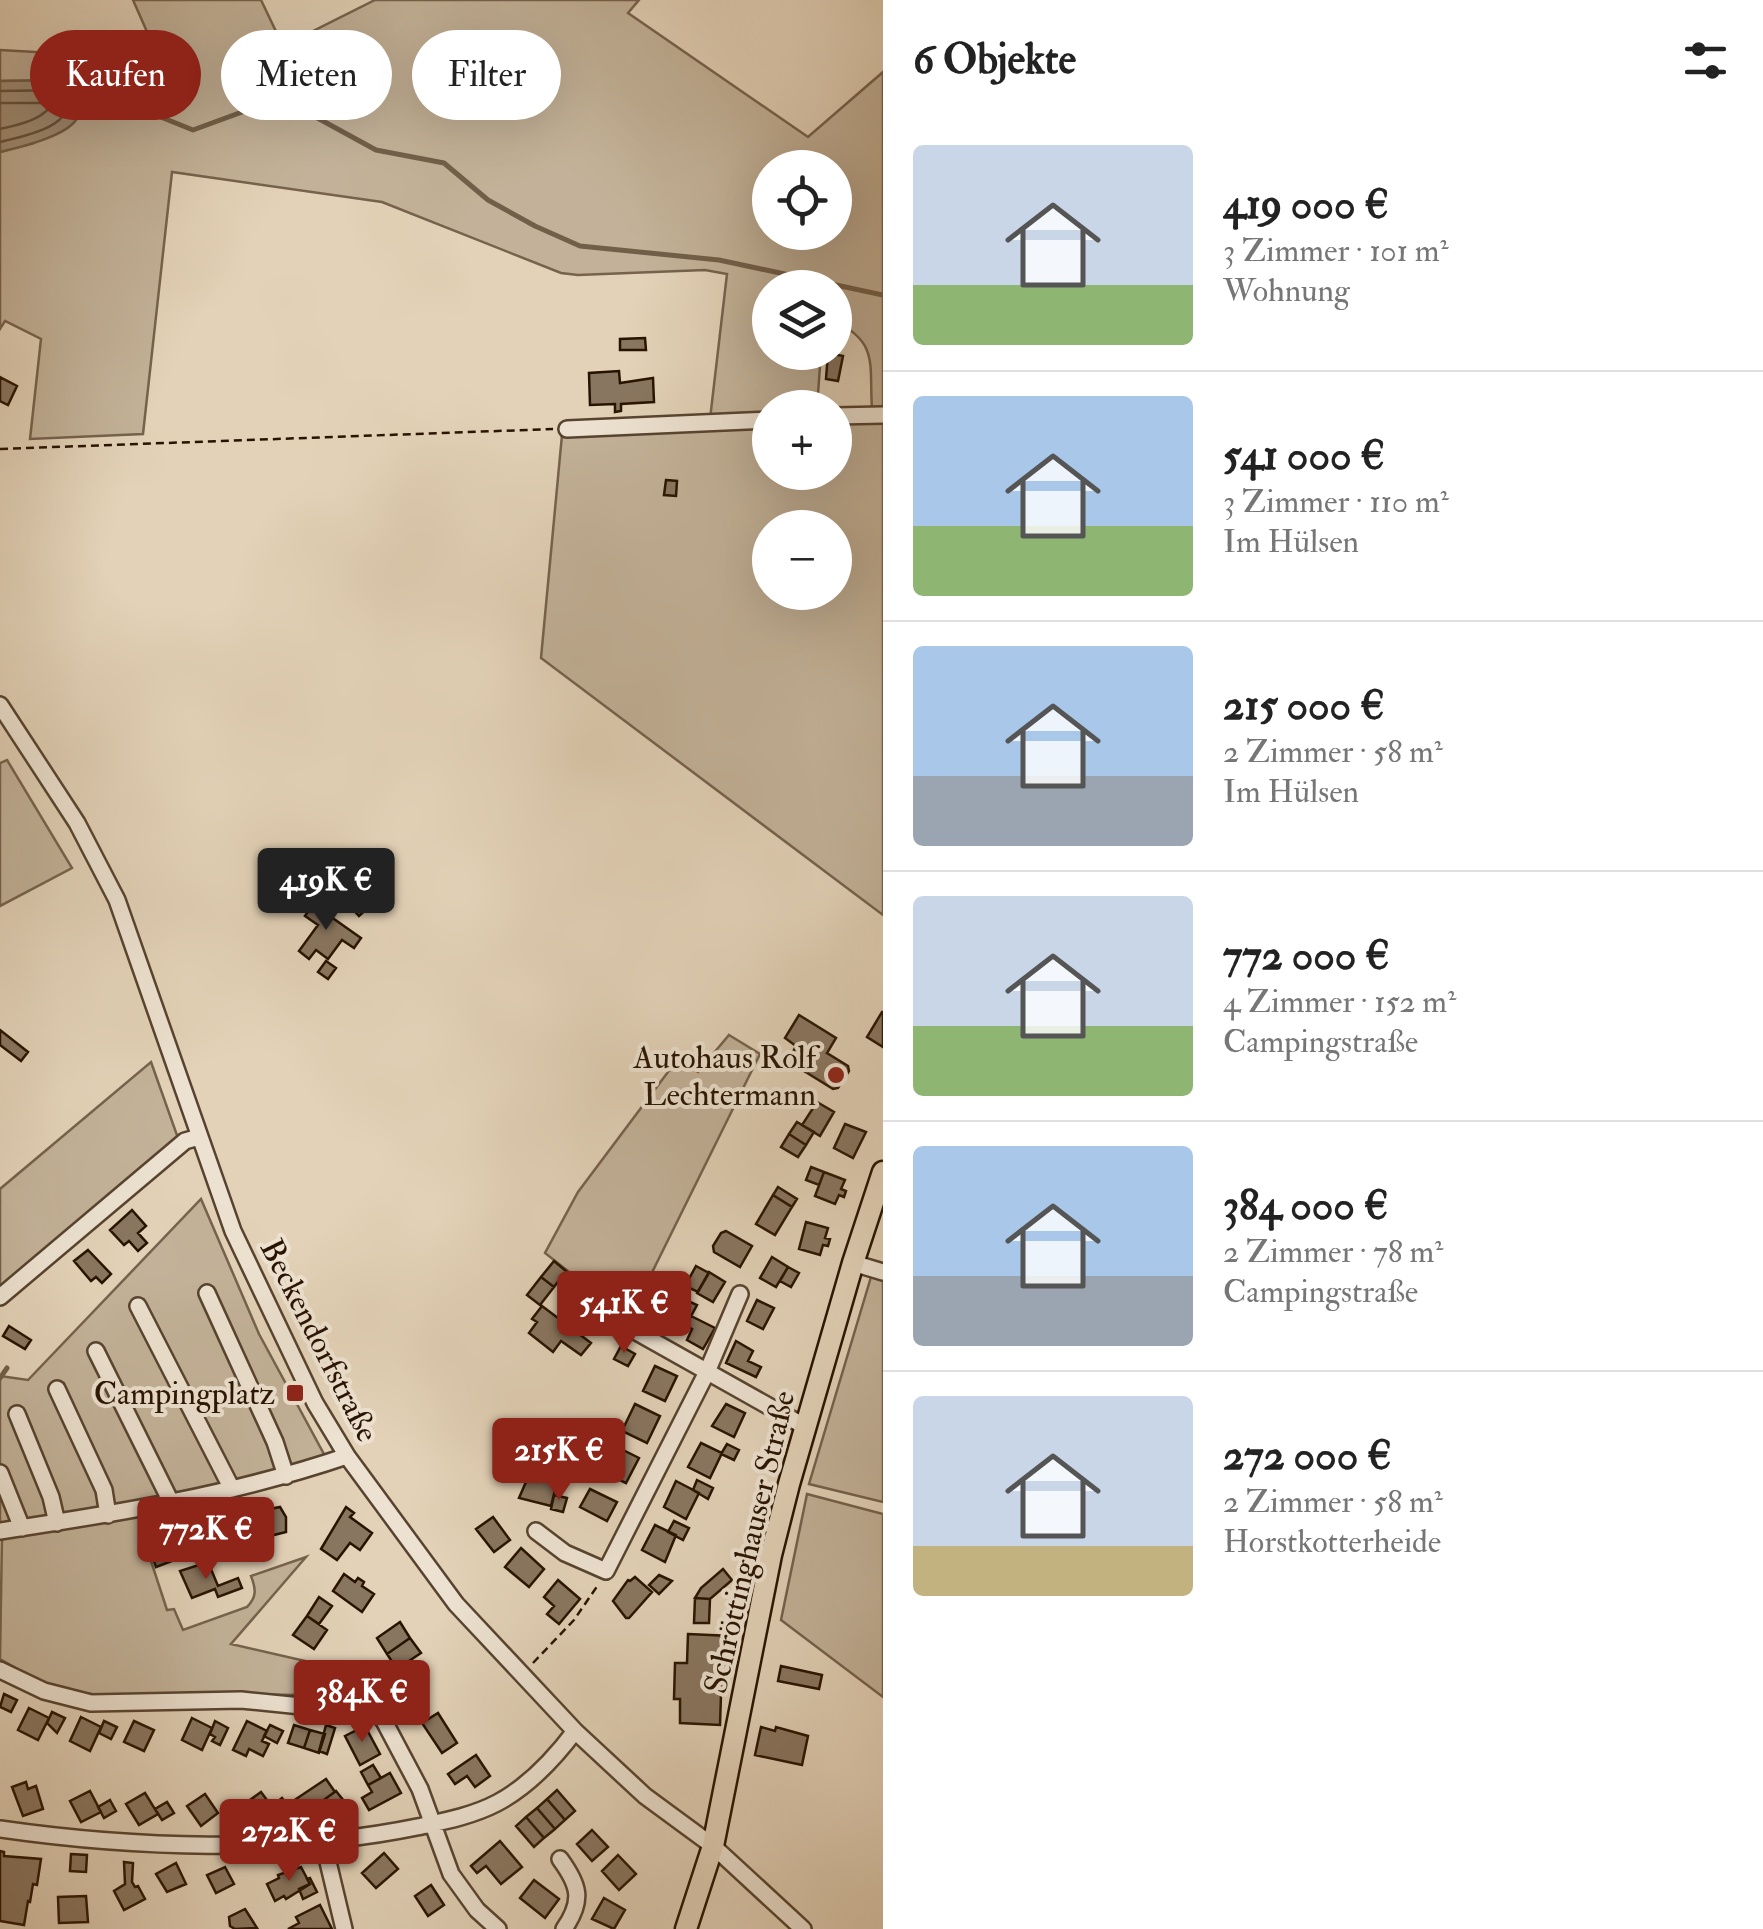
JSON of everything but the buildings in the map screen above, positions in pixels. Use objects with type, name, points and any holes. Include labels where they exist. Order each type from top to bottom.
[{"type":"main road","name":"Schröttinghauser Straße","points":[[686,1929],[713,1846],[771,1556],[804,1426],[883,1172]]},
{"type":"street","points":[[852,416],[883,415]]},
{"type":"street","points":[[567,429],[752,421]]},
{"type":"street","name":"Beckendorfstraße","points":[[0,705],[77,823],[117,900],[233,1231],[274,1322],[347,1456],[456,1604],[520,1673],[645,1796],[713,1846],[803,1929]]},
{"type":"street","points":[[0,1296],[185,1141],[200,1137]]},
{"type":"street","points":[[853,1263],[883,1272]]},
{"type":"street","points":[[206,1293],[275,1442],[286,1476]]},
{"type":"street","points":[[536,1531],[565,1553],[606,1570],[707,1372],[740,1294]]},
{"type":"street","points":[[138,1306],[232,1489]]},
{"type":"street","points":[[626,1326],[804,1426]]},
{"type":"street","points":[[96,1351],[172,1504]]},
{"type":"street","points":[[57,1389],[104,1490],[108,1515]]},
{"type":"street","points":[[18,1414],[58,1523]]},
{"type":"street","points":[[0,1531],[172,1504],[286,1476],[347,1456]]},
{"type":"street","points":[[0,1473],[22,1528]]},
{"type":"street","points":[[0,1670],[44,1691],[90,1703],[241,1700],[301,1706],[353,1698],[369,1704],[384,1720],[420,1790],[451,1874],[498,1929]]},
{"type":"street","points":[[0,1829],[94,1842],[183,1844],[375,1836],[469,1815],[499,1802],[529,1781],[576,1731]]},
{"type":"street","points":[[323,1841],[344,1929]]},
{"type":"street","points":[[560,1859],[576,1881],[578,1896],[572,1918],[564,1929]]},
{"type":"path","points":[[0,449],[567,429]]},
{"type":"path","points":[[520,1673],[538,1659],[592,1598],[606,1570]]},
{"type":"shaded area","points":[[133,0],[261,0],[275,30],[221,30],[221,120],[392,120],[392,30],[315,30],[375,0],[639,0],[628,13],[808,137],[883,72],[883,409],[872,409],[869,356],[852,332],[852,270],[752,270],[752,370],[820,370],[818,390],[752,390],[752,415],[710,419],[727,274],[705,270],[561,273],[382,202],[172,172],[143,434],[30,439],[41,339],[5,321],[0,329],[0,152],[34,143],[66,120],[201,120],[201,30],[146,30]]},
{"type":"shaded area","points":[[0,50],[30,52],[30,81],[0,81]]},
{"type":"shaded area","points":[[852,421],[883,421],[883,915],[541,658],[562,435],[752,427],[752,490],[852,490]]},
{"type":"shaded area","points":[[7,760],[72,868],[0,906],[0,763]]},
{"type":"shaded area","points":[[729,1035],[760,1054],[629,1319],[545,1253],[578,1192],[677,1060],[698,1072]]},
{"type":"shaded area","points":[[151,1062],[178,1138],[0,1290],[0,1189]]},
{"type":"shaded area","points":[[201,1199],[259,1334],[325,1456],[152,1506],[0,1527],[0,1376],[28,1380]]},
{"type":"shaded area","points":[[871,1277],[883,1281],[883,1502],[809,1484]]},
{"type":"shaded area","points":[[807,1494],[883,1514],[883,1697],[781,1620]]},
{"type":"shaded area","points":[[153,1513],[166,1549],[149,1555],[167,1610],[174,1609],[183,1630],[247,1607],[255,1593],[251,1576],[306,1557],[231,1644],[331,1667],[364,1683],[305,1695],[182,1694],[125,1698],[74,1692],[40,1682],[0,1659],[2,1536]]},
{"type":"water","points":[[0,81],[30,81],[30,120],[75,120],[41,140],[0,152]]},
{"type":"waterway","points":[[168,120],[193,130],[272,101],[290,103],[376,150],[444,163],[488,200],[580,246],[719,260],[883,295]]},
{"type":"waterway","points":[[0,1378],[7,1368]]},
{"type":"place","name":"Autohaus Rolf Lechtermann","points":[[836,1075]]},
{"type":"place","name":"Campingplatz","points":[[295,1393]]}]
